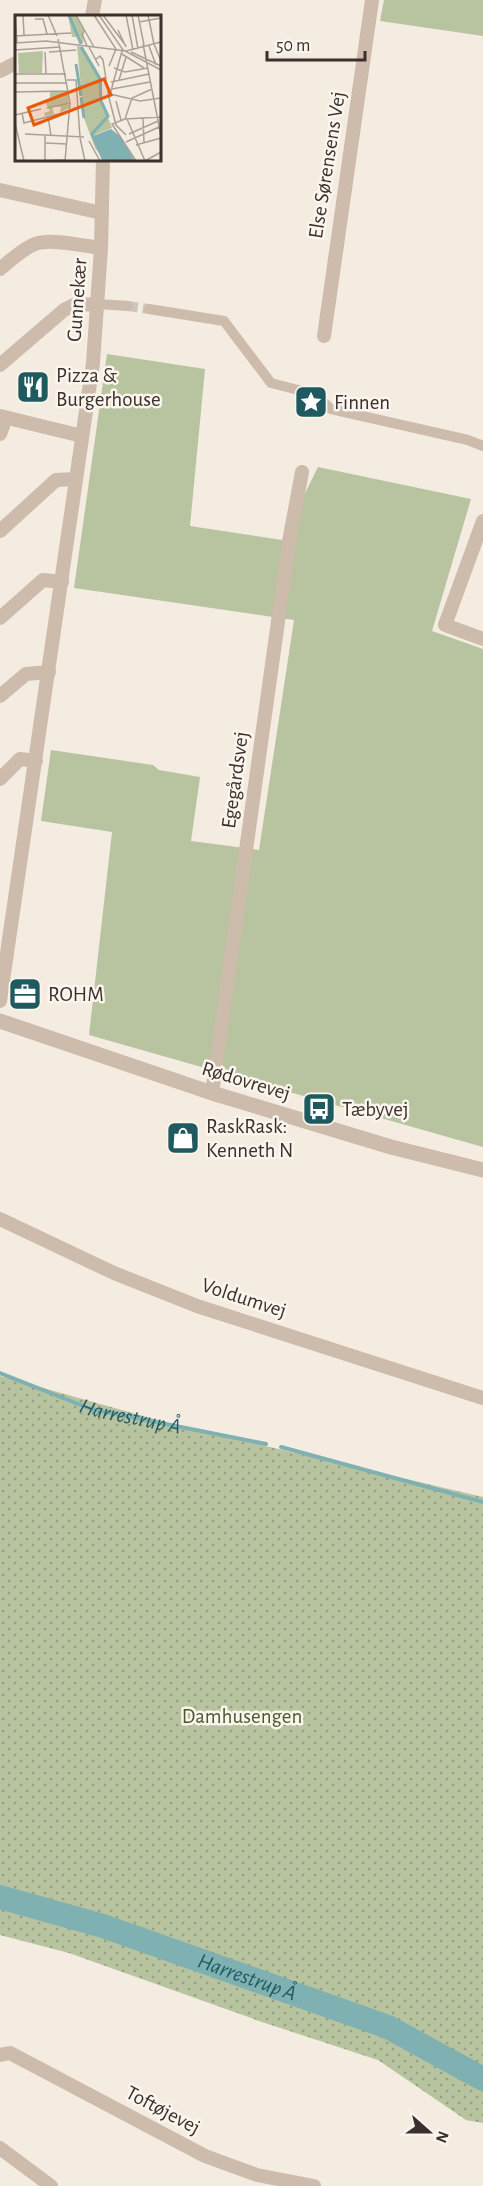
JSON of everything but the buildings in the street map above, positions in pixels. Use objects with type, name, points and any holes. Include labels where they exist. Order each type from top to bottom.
[{"type":"street","points":[[92,15],[95,0]]},
{"type":"street","name":"Else Sørensens Vej","points":[[324,336],[372,0]]},
{"type":"street","points":[[0,71],[15,64]]},
{"type":"street","name":"Gunnekær","points":[[0,1001],[93,363],[101,248],[103,160]]},
{"type":"street","points":[[0,190],[102,213]]},
{"type":"street","points":[[0,269],[35,243],[101,248]]},
{"type":"street","points":[[0,365],[64,310],[74,305],[128,306]]},
{"type":"street","points":[[149,309],[224,321],[271,383],[314,394],[331,409],[468,440],[483,446]]},
{"type":"street","points":[[0,434],[3,417],[82,436]]},
{"type":"street","name":"Egegårdsvej","points":[[212,1093],[288,551],[302,472]]},
{"type":"street","points":[[0,531],[56,480],[76,479]]},
{"type":"street","points":[[483,521],[445,625],[483,639]]},
{"type":"street","points":[[0,618],[43,580],[62,582]]},
{"type":"street","points":[[0,696],[26,674],[49,672]]},
{"type":"street","points":[[0,779],[20,759],[36,761]]},
{"type":"street","name":"Rødovrevej","points":[[0,1021],[212,1093],[384,1145],[483,1170]]},
{"type":"street","name":"Voldumvej","points":[[0,1219],[114,1274],[197,1306],[483,1398]]},
{"type":"street","name":"Toftøjevej","points":[[0,2055],[10,2053],[205,2156],[257,2175],[314,2186]]},
{"type":"street","points":[[0,2148],[51,2186]]},
{"type":"green space","points":[[384,0],[483,0],[483,36],[380,21]]},
{"type":"green space","points":[[107,354],[205,369],[190,526],[282,540],[318,467],[471,499],[432,631],[483,649],[483,1147],[89,1035],[112,832],[41,821],[51,750],[153,765],[159,770],[200,777],[191,841],[259,850],[294,620],[74,588]]},
{"type":"green space","name":"Damhusengen","points":[[0,1376],[172,1424],[483,1497],[483,2123],[466,2120],[378,2060],[262,2022],[69,1953],[0,1935]]},
{"type":"waterway","name":"Harrestrup Å","points":[[0,1373],[91,1409],[266,1444]]},
{"type":"waterway","name":"Harrestrup Å","points":[[281,1447],[483,1502]]},
{"type":"waterway","name":"Harrestrup Å","points":[[0,1897],[103,1926],[388,2027],[483,2079]]},
{"type":"tunnel","points":[[128,306],[149,309]]},
{"type":"place","name":"Pizza & Burgerhouse","points":[[33,387]]},
{"type":"place","name":"Finnen","points":[[311,402]]},
{"type":"place","name":"ROHM","points":[[25,994]]},
{"type":"place","name":"Tæbyvej","points":[[319,1109]]},
{"type":"place","name":"RaskRask: Kenneth N","points":[[183,1138]]}]
